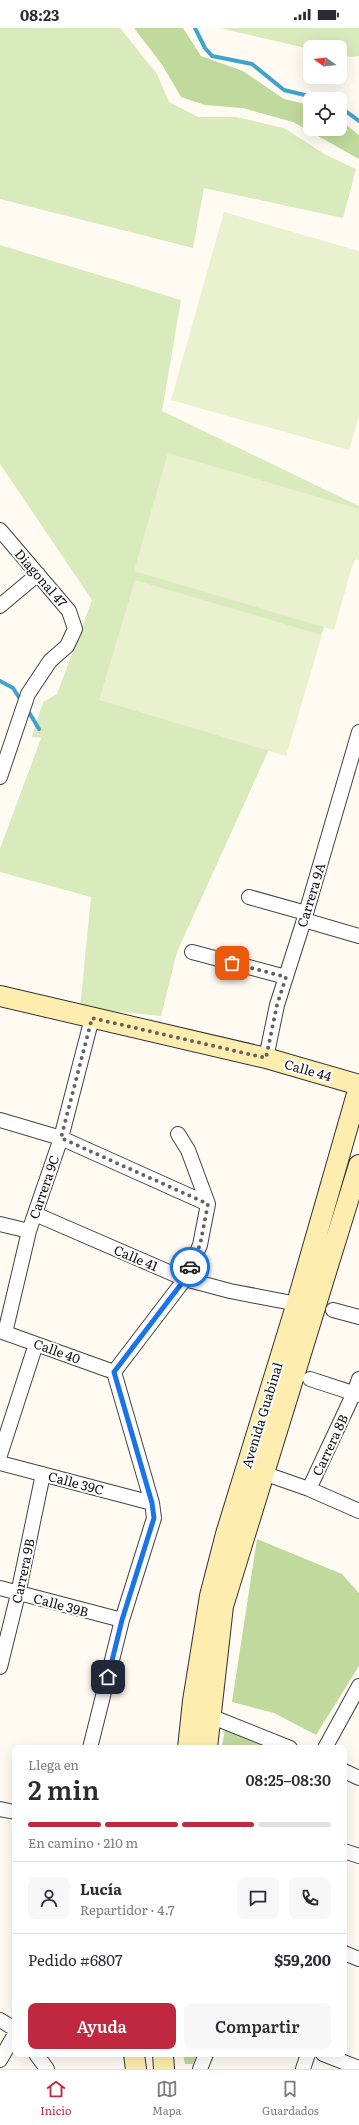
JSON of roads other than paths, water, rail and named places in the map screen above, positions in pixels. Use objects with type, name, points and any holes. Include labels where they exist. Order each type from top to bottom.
[{"type":"main road","name":"Calle 44","points":[[0,996],[266,1058],[359,1086]]},
{"type":"main road","name":"Avenida Guabinal","points":[[188,1745],[193,1701],[210,1596],[226,1534],[297,1303],[359,1086]]},
{"type":"main road","name":"Avenida Guabinal","points":[[207,1745],[224,1606],[263,1473],[295,1377],[359,1165]]},
{"type":"main road","points":[[134,2057],[136,2069]]},
{"type":"main road","points":[[163,2057],[164,2069]]},
{"type":"street","name":"Diagonal 47","points":[[0,530],[69,611],[75,629],[67,646],[50,660],[28,694],[2,762]]},
{"type":"street","points":[[0,606],[38,574]]},
{"type":"street","name":"Carrera 9A","points":[[266,1058],[277,1005],[305,916],[359,732]]},
{"type":"street","points":[[0,777],[2,762]]},
{"type":"street","points":[[249,897],[359,936]]},
{"type":"street","points":[[192,952],[286,977]]},
{"type":"street","name":"Carrera 9C","points":[[3,1332],[29,1231],[101,1020]]},
{"type":"street","points":[[0,1120],[61,1138],[208,1204]]},
{"type":"street","points":[[91,1745],[122,1620],[154,1518],[152,1503],[114,1372],[185,1279],[200,1245],[208,1204],[188,1150],[178,1134]]},
{"type":"street","name":"Calle 41","points":[[35,1214],[185,1279],[230,1291],[287,1302]]},
{"type":"street","points":[[0,1224],[29,1231]]},
{"type":"street","points":[[333,1310],[359,1317]]},
{"type":"street","name":"Calle 40","points":[[3,1332],[114,1372]]},
{"type":"street","points":[[0,1455],[36,1344]]},
{"type":"street","points":[[310,1379],[357,1394]]},
{"type":"street","name":"Carrera 8B","points":[[309,1489],[357,1394],[359,1379]]},
{"type":"street","name":"Calle 39C","points":[[0,1463],[152,1503]]},
{"type":"street","points":[[263,1473],[309,1489],[359,1511]]},
{"type":"street","name":"Carrera 9B","points":[[0,1667],[18,1594],[43,1474]]},
{"type":"street","name":"Calle 39B","points":[[0,1588],[18,1594],[122,1620]]},
{"type":"street","points":[[327,1745],[359,1686]]},
{"type":"street","points":[[210,1716],[282,1745]]},
{"type":"street","points":[[347,1772],[359,1778]]},
{"type":"street","points":[[0,1808],[12,1811]]},
{"type":"street","points":[[347,1852],[359,1856]]},
{"type":"street","points":[[347,1955],[359,1959]]},
{"type":"street","points":[[0,2020],[12,2027]]},
{"type":"street","points":[[0,2060],[12,2039]]},
{"type":"street","points":[[38,2057],[47,2069]]},
{"type":"street","points":[[200,2069],[205,2057]]},
{"type":"street","points":[[303,2069],[307,2057]]},
{"type":"street","points":[[332,2057],[359,2068]]},
{"type":"waterway","points":[[195,28],[205,48],[212,56],[252,64],[284,90],[303,95]]},
{"type":"waterway","points":[[347,112],[359,121]]},
{"type":"waterway","points":[[0,681],[13,688],[22,702]]},
{"type":"waterway","points":[[27,709],[39,729]]}]
